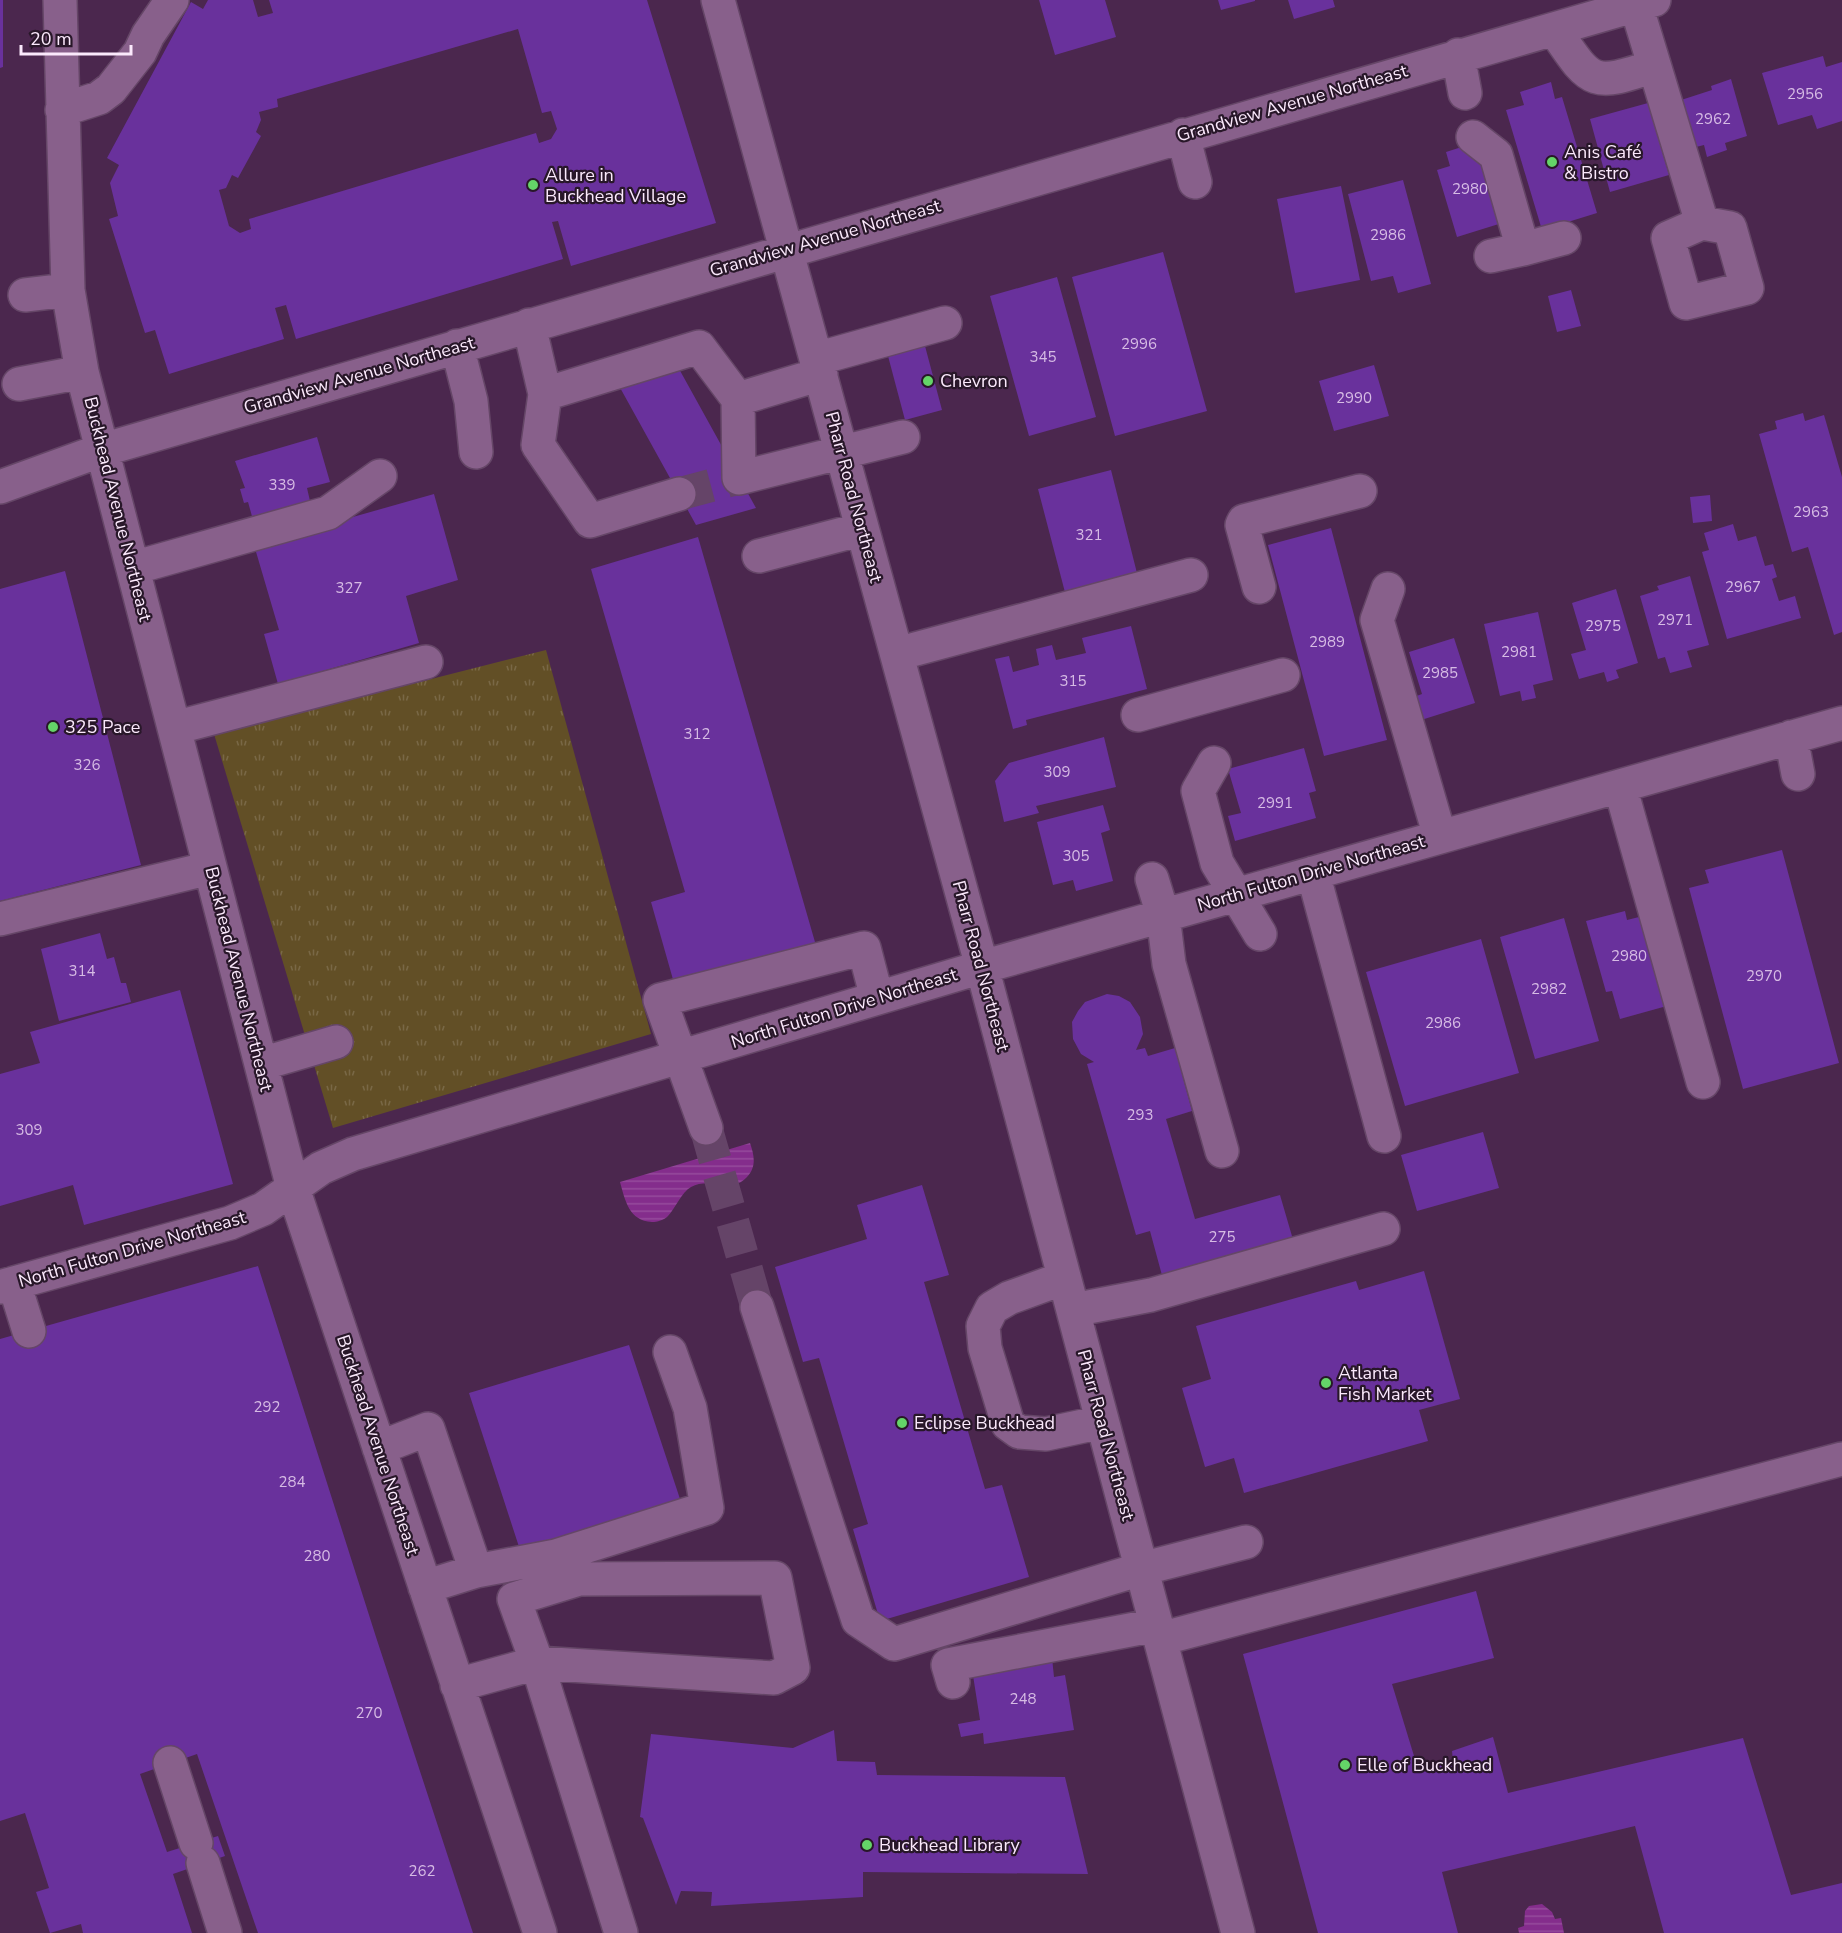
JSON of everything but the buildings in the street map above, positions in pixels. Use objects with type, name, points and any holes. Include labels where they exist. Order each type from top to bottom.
[{"type":"street","name":"Buckhead Avenue Northeast","points":[[60,0],[68,290],[82,372],[293,1188],[540,1933]]},
{"type":"street","points":[[62,110],[99,98],[111,89],[140,52],[148,35],[172,0]]},
{"type":"street","name":"Pharr Road Northeast","points":[[718,0],[982,967],[1238,1933]]},
{"type":"street","points":[[1645,3],[1654,66],[1702,223]]},
{"type":"street","name":"Grandview Avenue Northeast","points":[[0,487],[102,450],[787,249],[1645,3]]},
{"type":"street","points":[[1554,29],[1581,68],[1600,80],[1618,79],[1654,66]]},
{"type":"street","points":[[1458,55],[1465,93]]},
{"type":"street","points":[[1183,135],[1195,182]]},
{"type":"street","points":[[1473,137],[1496,155],[1523,249]]},
{"type":"street","points":[[1491,256],[1564,238]]},
{"type":"street","points":[[25,295],[68,290]]},
{"type":"street","points":[[738,399],[819,367],[945,323]]},
{"type":"street","points":[[529,325],[545,394],[538,445],[590,520],[679,494]]},
{"type":"street","points":[[457,346],[471,401],[477,452]]},
{"type":"street","points":[[545,394],[699,347],[738,399],[739,478],[903,437]]},
{"type":"street","points":[[19,384],[82,372]]},
{"type":"street","points":[[133,567],[328,513],[380,476]]},
{"type":"street","points":[[1259,587],[1242,525],[1244,521],[1360,491]]},
{"type":"street","points":[[759,556],[862,529]]},
{"type":"street","points":[[897,654],[1191,575]]},
{"type":"street","points":[[1388,588],[1377,620],[1440,837]]},
{"type":"street","points":[[174,728],[426,662]]},
{"type":"street","points":[[1138,715],[1283,675]]},
{"type":"street","name":"North Fulton Drive Northeast","points":[[7,1285],[230,1223],[263,1209],[321,1168],[353,1154],[982,967],[1842,723]]},
{"type":"street","points":[[1791,738],[1798,774]]},
{"type":"street","points":[[1214,763],[1198,791],[1216,863],[1260,934]]},
{"type":"street","points":[[1620,786],[1703,1082]]},
{"type":"street","points":[[0,919],[210,867]]},
{"type":"street","points":[[1313,873],[1384,1136]]},
{"type":"street","points":[[1152,879],[1163,915],[1169,964],[1222,1151]]},
{"type":"street","points":[[706,1128],[660,1000],[864,948],[877,998]]},
{"type":"street","points":[[261,1064],[336,1042]]},
{"type":"street","points":[[1072,1310],[1151,1295],[1383,1229]]},
{"type":"street","points":[[1064,1278],[1009,1298],[992,1308],[983,1326],[985,1348],[1008,1424],[1019,1432],[1046,1434],[1102,1422]]},
{"type":"street","points":[[7,1285],[29,1331]]},
{"type":"street","points":[[757,1306],[858,1620],[894,1644],[1141,1569],[1246,1542]]},
{"type":"street","points":[[425,1587],[476,1571],[556,1556],[707,1508],[690,1408],[670,1352]]},
{"type":"street","points":[[379,1448],[428,1429],[476,1571]]},
{"type":"street","points":[[953,1682],[948,1665],[1158,1632],[1842,1459]]},
{"type":"street","points":[[457,1685],[537,1664],[774,1678],[793,1668],[775,1578],[743,1576],[579,1579],[514,1599],[537,1664],[621,1933]]},
{"type":"street","points":[[170,1763],[225,1933]]},
{"type":"green space","points":[[546,650],[651,1034],[333,1128],[214,734]]},
{"type":"shaded area","points":[[750,1143],[753,1165],[750,1173],[741,1182],[728,1185],[706,1183],[691,1187],[668,1216],[658,1221],[644,1221],[633,1214],[629,1208],[620,1182]]},
{"type":"shaded area","points":[[1542,1904],[1552,1912],[1555,1919],[1561,1918],[1564,1933],[1519,1933],[1518,1928],[1524,1926],[1525,1911],[1529,1906]]},
{"type":"tunnel","points":[[679,494],[739,478]]},
{"type":"tunnel","points":[[706,1128],[757,1307]]},
{"type":"place","name":"Anis Café & Bistro","points":[[1552,162]]},
{"type":"place","name":"Allure in Buckhead Village","points":[[533,185]]},
{"type":"place","name":"Chevron","points":[[928,381]]},
{"type":"place","name":"325 Pace","points":[[53,727]]},
{"type":"place","name":"Atlanta Fish Market","points":[[1326,1383]]},
{"type":"place","name":"Eclipse Buckhead","points":[[902,1423]]},
{"type":"place","name":"Elle of Buckhead","points":[[1345,1765]]},
{"type":"place","name":"Buckhead Library","points":[[867,1845]]}]
